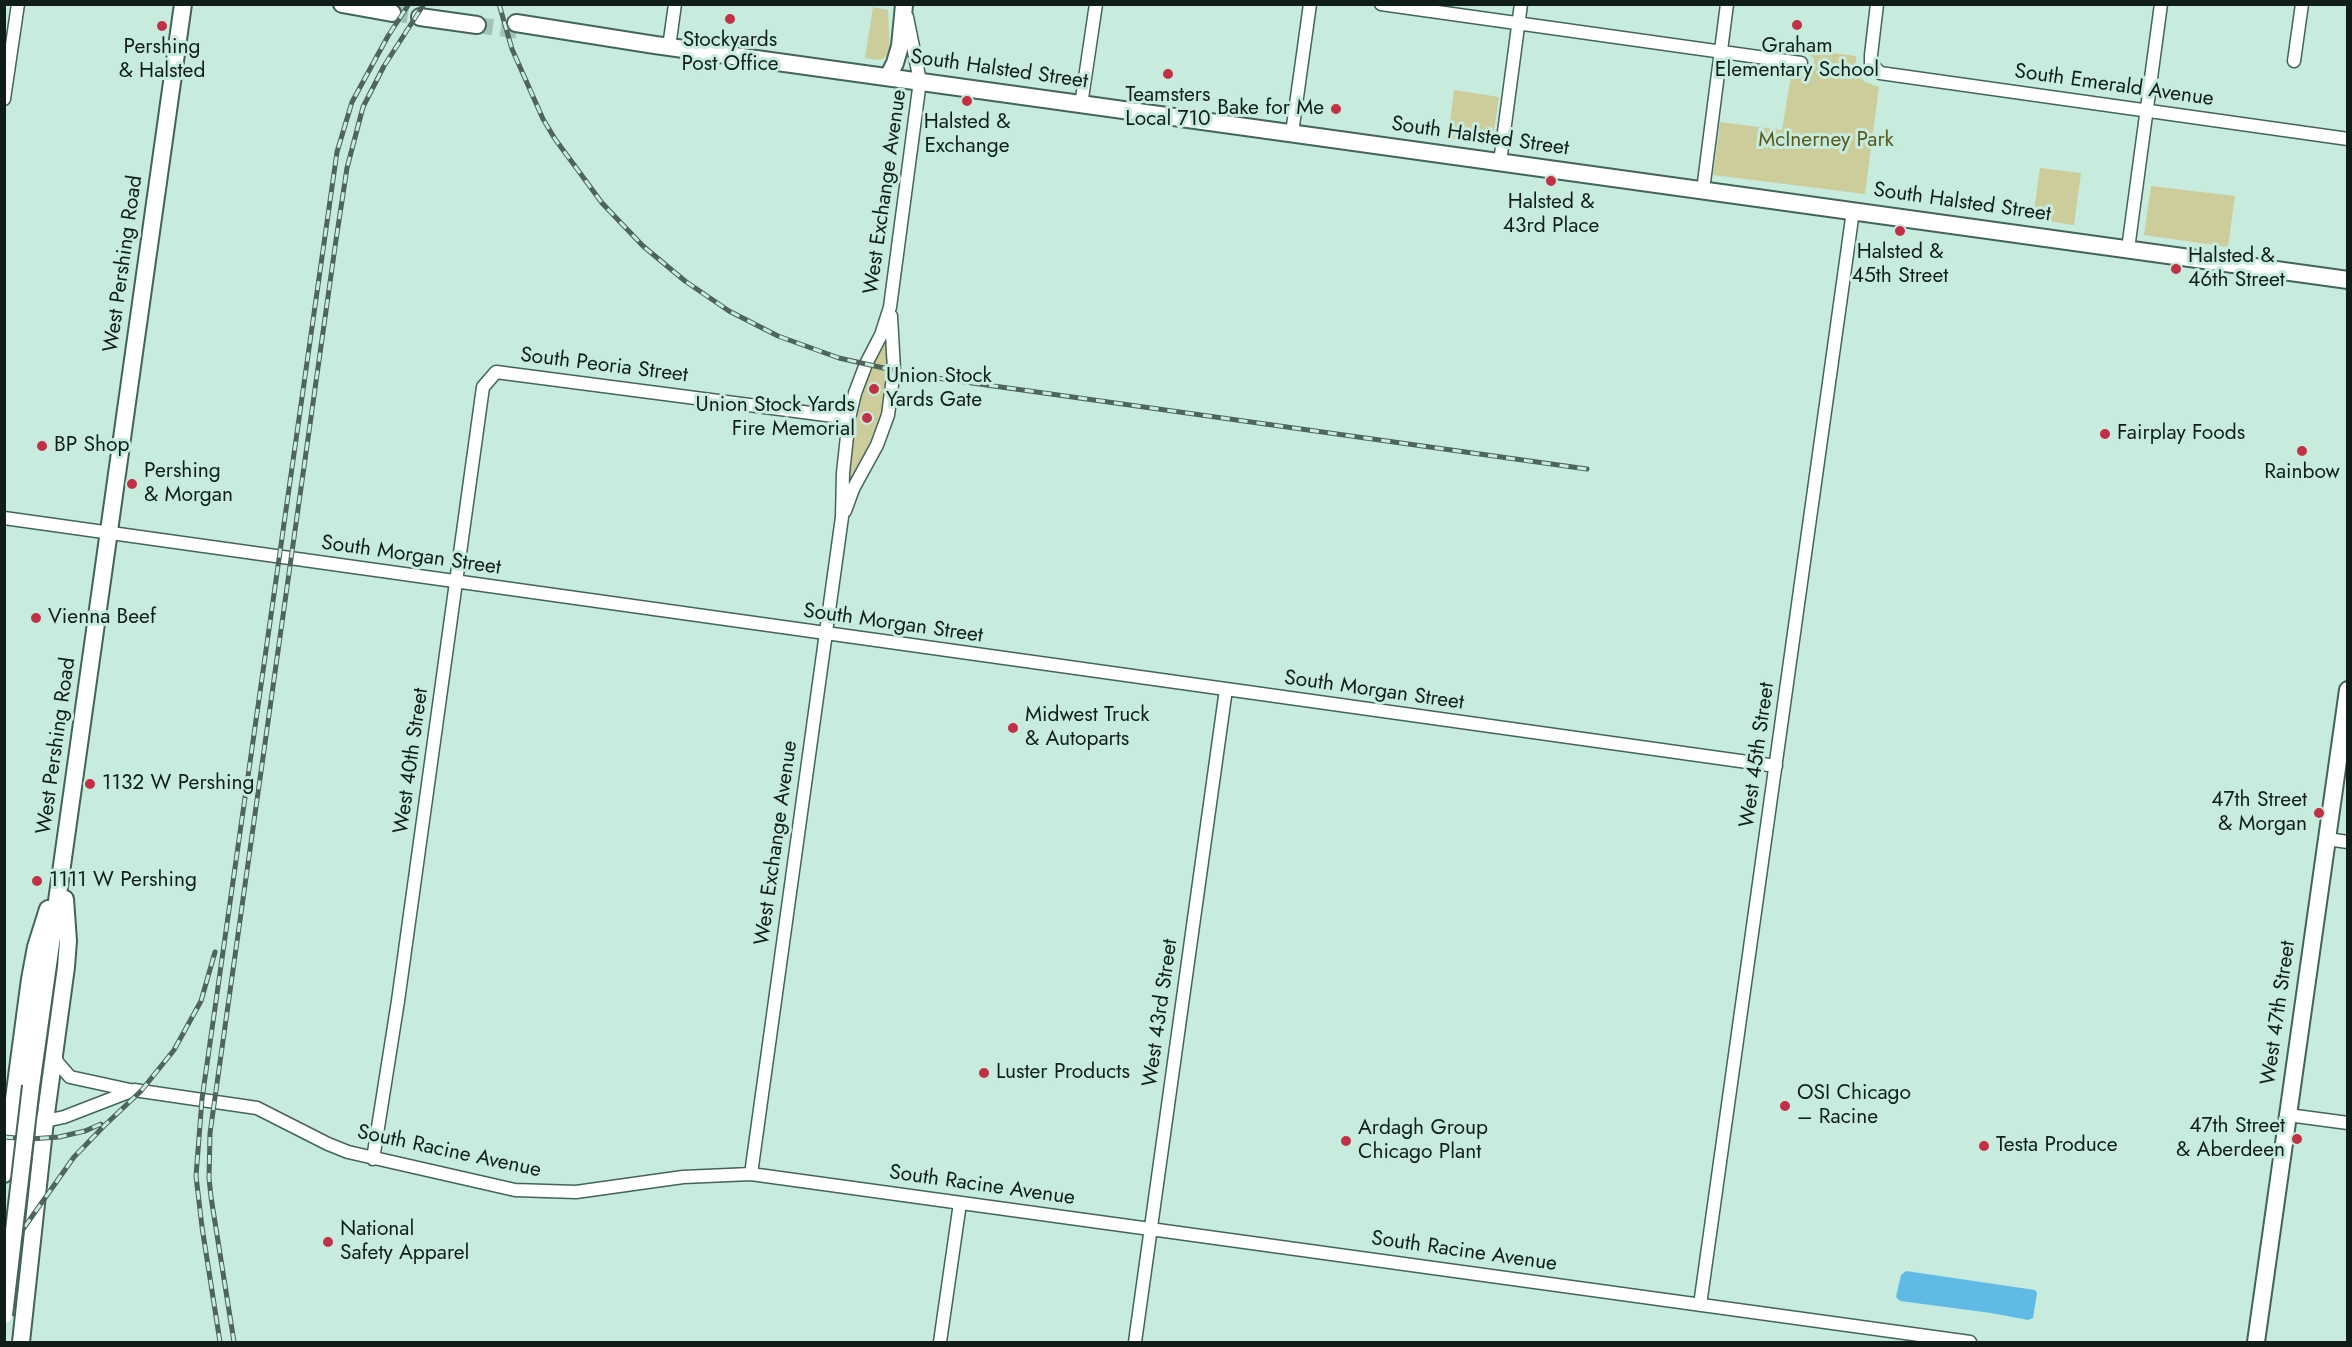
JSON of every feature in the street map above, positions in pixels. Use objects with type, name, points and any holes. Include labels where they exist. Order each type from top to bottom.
[{"type":"main road","name":"West Pershing Road","points":[[4,1315],[31,1086],[183,4]]},
{"type":"main road","points":[[342,4],[391,8]]},
{"type":"main road","points":[[888,77],[900,46],[904,5]]},
{"type":"main road","points":[[422,14],[476,21]]},
{"type":"main road","name":"South Halsted Street","points":[[518,27],[577,39],[607,38],[2348,280]]},
{"type":"main road","name":"West 47th Street","points":[[2256,1342],[2348,690]]},
{"type":"main road","points":[[21,1342],[45,1121],[66,967],[67,839]]},
{"type":"main road","points":[[4,1174],[8,1119],[32,968],[67,839]]},
{"type":"street","points":[[4,99],[18,4]]},
{"type":"street","points":[[669,47],[675,4]]},
{"type":"street","points":[[1081,105],[1096,4]]},
{"type":"street","points":[[1292,133],[1310,4]]},
{"type":"street","points":[[1381,4],[1801,63]]},
{"type":"street","points":[[1500,162],[1521,4]]},
{"type":"street","points":[[1703,190],[1727,4]]},
{"type":"street","name":"South Emerald Avenue","points":[[1877,4],[1871,63],[1875,69],[1888,74],[2348,139]]},
{"type":"street","points":[[2128,249],[2161,4]]},
{"type":"street","points":[[2294,61],[2302,4]]},
{"type":"street","name":"West Exchange Avenue","points":[[751,1174],[842,518],[843,473],[849,418],[855,393],[866,364],[881,335],[890,308],[920,81],[904,5]]},
{"type":"street","name":"West 45th Street","points":[[1700,1305],[1853,211]]},
{"type":"street","name":"West Exchange Avenue","points":[[842,518],[853,489],[877,445],[888,415],[894,370],[890,308]]},
{"type":"street","name":"South Peoria Street","points":[[496,372],[849,418]]},
{"type":"street","name":"West 40th Street","points":[[373,1159],[398,1001],[483,387],[496,372]]},
{"type":"street","name":"South Morgan Street","points":[[4,518],[826,635],[1776,766]]},
{"type":"street","name":"West 43rd Street","points":[[1135,1342],[1226,689]]},
{"type":"street","points":[[2326,839],[2348,842]]},
{"type":"street","points":[[55,1050],[57,1062],[70,1077],[134,1090]]},
{"type":"street","name":"South Racine Avenue","points":[[8,1119],[45,1121],[64,1117],[134,1090],[257,1108],[328,1144],[373,1159],[514,1190],[576,1192],[683,1177],[751,1174],[1970,1342]]},
{"type":"street","points":[[2288,1115],[2348,1123]]},
{"type":"street","points":[[940,1342],[960,1203]]},
{"type":"green space","points":[[873,7],[888,10],[890,53],[883,59],[876,60],[865,58]]},
{"type":"green space","name":"McInerney Park","points":[[1804,49],[1856,56],[1856,67],[1860,77],[1865,82],[1879,87],[1865,194],[1713,175],[1720,122],[1782,130],[1791,75],[1806,76],[1814,64],[1814,59]]},
{"type":"green space","points":[[1454,90],[1499,97],[1492,144],[1448,138]]},
{"type":"green space","points":[[2040,168],[2081,173],[2074,225],[2033,219]]},
{"type":"green space","points":[[2151,186],[2235,196],[2228,247],[2144,235]]},
{"type":"green space","points":[[884,344],[886,346],[887,381],[882,410],[870,442],[851,478],[848,477],[857,407],[875,358]]},
{"type":"water","points":[[1906,1271],[2035,1290],[2037,1293],[2033,1318],[2028,1320],[1900,1301],[1896,1297],[1901,1275]]},
{"type":"tunnel","points":[[392,13],[420,17]]},
{"type":"tunnel","points":[[477,25],[520,31]]},
{"type":"railway","points":[[220,1342],[196,1176],[202,1099],[337,152],[352,102],[388,36],[409,4]]},
{"type":"railway","points":[[234,1342],[211,1197],[210,1133],[336,240],[347,168],[363,107],[384,66],[424,4]]},
{"type":"railway","points":[[499,4],[512,49],[543,119],[602,203],[643,246],[685,281],[729,311],[778,336],[839,358],[915,375],[1587,469]]},
{"type":"railway","points":[[4,1256],[74,1157],[141,1091],[174,1050],[201,1001],[215,952]]},
{"type":"railway","points":[[4,1137],[30,1139],[59,1137],[85,1131],[101,1124]]},
{"type":"place","name":"Stockyards Post Office","points":[[730,19]]},
{"type":"place","name":"Graham Elementary School","points":[[1797,25]]},
{"type":"place","name":"Pershing & Halsted","points":[[162,26]]},
{"type":"place","name":"Teamsters Local 710","points":[[1168,74]]},
{"type":"place","name":"Halsted & Exchange","points":[[967,101]]},
{"type":"place","name":"Bake for Me","points":[[1336,109]]},
{"type":"place","name":"Halsted & 43rd Place","points":[[1551,181]]},
{"type":"place","name":"Halsted & 45th Street","points":[[1900,231]]},
{"type":"place","name":"Halsted & 46th Street","points":[[2176,269]]},
{"type":"place","name":"Union Stock Yards Gate","points":[[874,389]]},
{"type":"place","name":"Union Stock Yards Fire Memorial","points":[[867,418]]},
{"type":"place","name":"Fairplay Foods","points":[[2105,434]]},
{"type":"place","name":"BP Shop","points":[[42,446]]},
{"type":"place","name":"Rainbow","points":[[2302,451]]},
{"type":"place","name":"Pershing & Morgan","points":[[132,484]]},
{"type":"place","name":"Vienna Beef","points":[[36,618]]},
{"type":"place","name":"Midwest Truck & Autoparts","points":[[1013,728]]},
{"type":"place","name":"1132 W Pershing","points":[[90,784]]},
{"type":"place","name":"47th Street & Morgan","points":[[2319,813]]},
{"type":"place","name":"1111 W Pershing","points":[[37,881]]},
{"type":"place","name":"Luster Products","points":[[984,1073]]},
{"type":"place","name":"OSI Chicago – Racine","points":[[1785,1106]]},
{"type":"place","name":"47th Street & Aberdeen","points":[[2297,1139]]},
{"type":"place","name":"Ardagh Group Chicago Plant","points":[[1346,1141]]},
{"type":"place","name":"Testa Produce","points":[[1984,1146]]},
{"type":"place","name":"National Safety Apparel","points":[[328,1242]]}]
